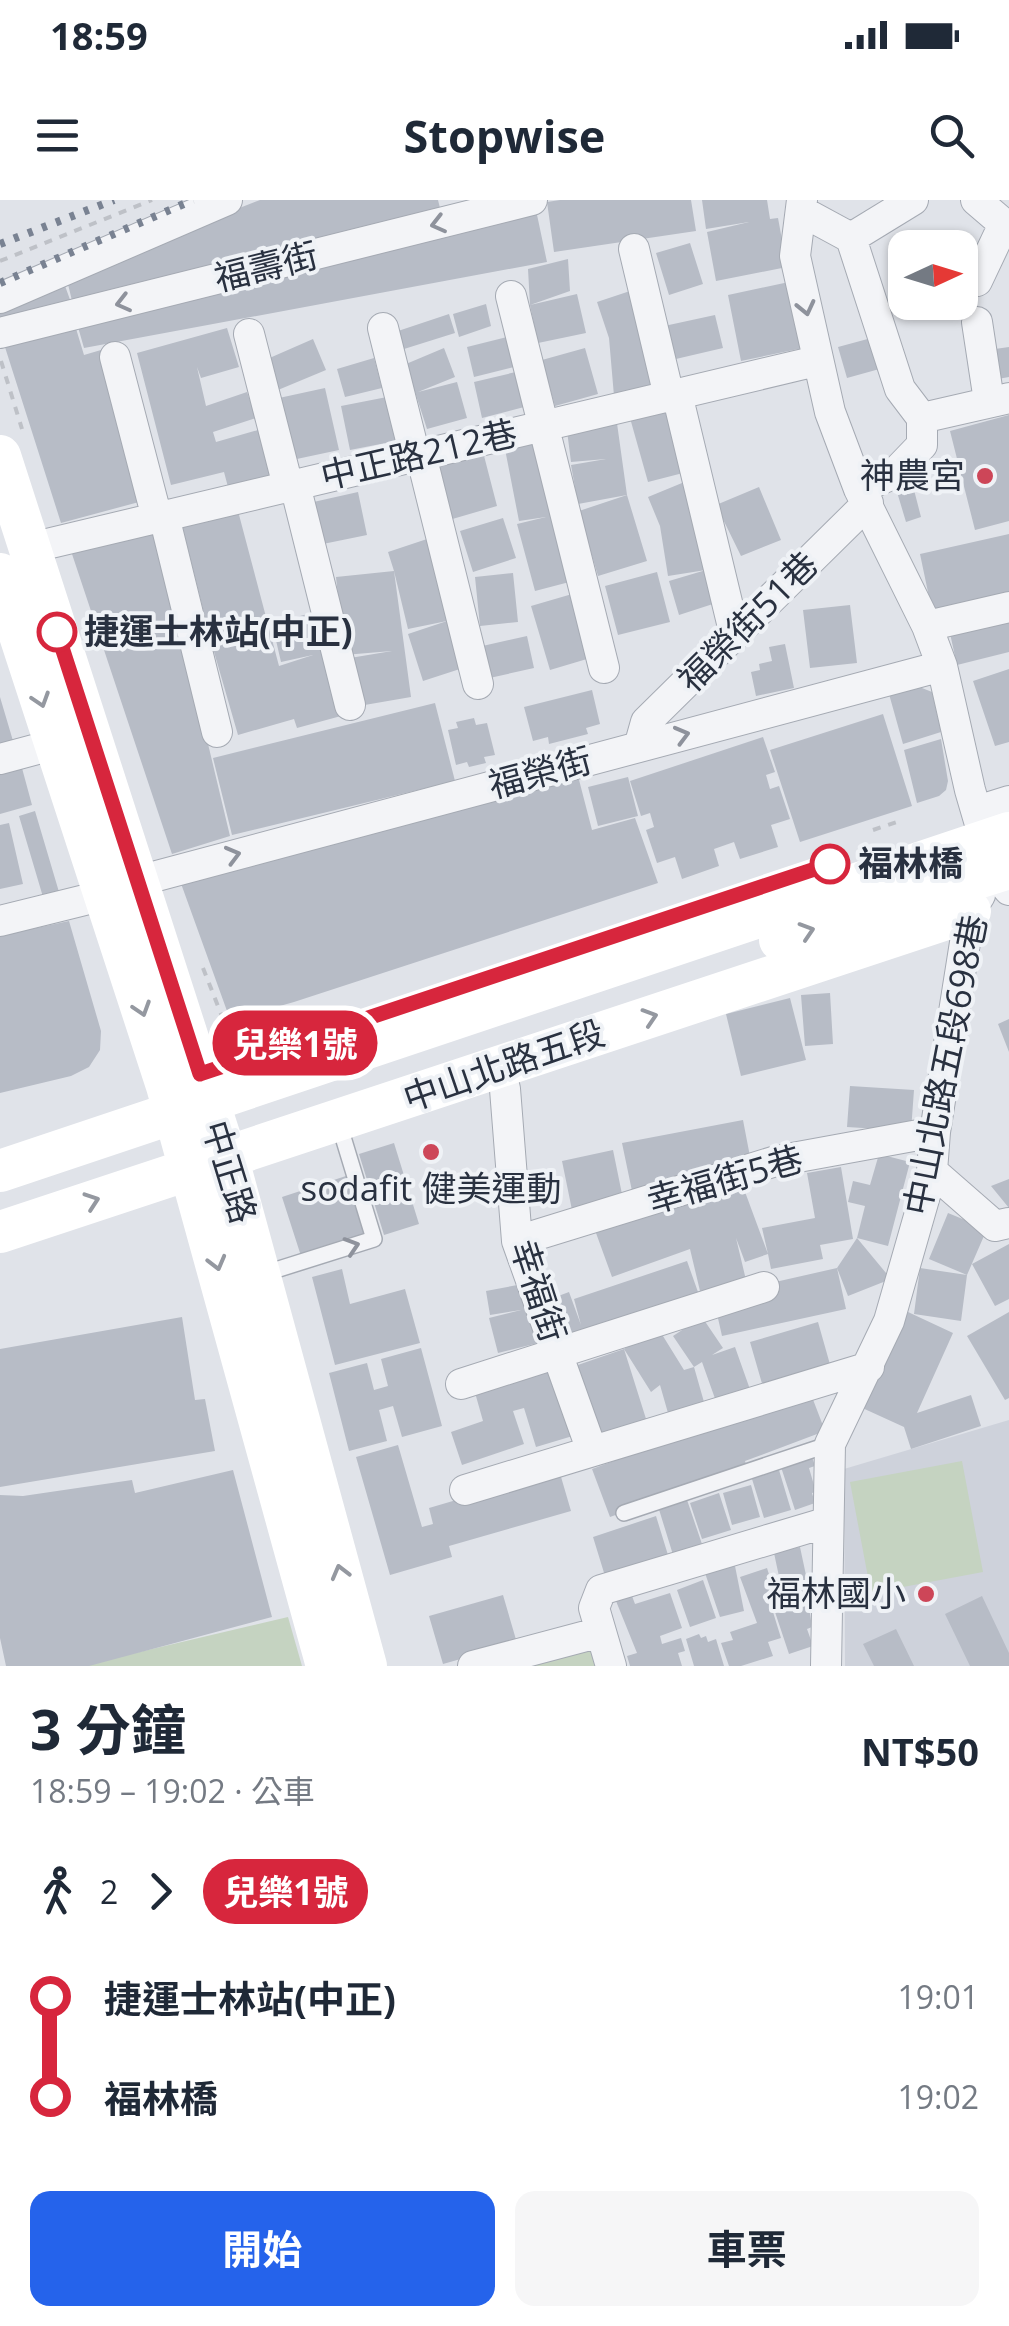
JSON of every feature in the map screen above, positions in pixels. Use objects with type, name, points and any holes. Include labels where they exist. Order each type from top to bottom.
[{"type":"main road","name":"中正路","points":[[0,456],[15,561],[195,1121],[327,1666]]},
{"type":"main road","name":"中正路","points":[[15,561],[9,632],[122,888]]},
{"type":"main road","name":"中山北路五段","points":[[0,1140],[195,1121],[338,1122],[500,1067],[997,859]]},
{"type":"main road","name":"中山北路五段","points":[[0,1194],[195,1121],[997,859]]},
{"type":"main road","name":"中正路","points":[[195,1121],[259,1275],[366,1666]]},
{"type":"main road","name":"中山北路五段","points":[[0,1171],[195,1121]]},
{"type":"main road","name":"中山北路五段","points":[[0,1232],[195,1121]]},
{"type":"street","points":[[0,298],[227,200]]},
{"type":"street","name":"福壽街","points":[[0,334],[532,200]]},
{"type":"street","points":[[852,238],[913,200]]},
{"type":"street","points":[[976,200],[1004,224],[978,277]]},
{"type":"street","points":[[978,322],[999,399],[922,418],[900,389],[852,238],[803,206],[794,256],[830,412],[856,496],[927,626],[942,666],[997,859]]},
{"type":"street","points":[[634,249],[732,624]]},
{"type":"street","points":[[511,296],[604,668]]},
{"type":"street","points":[[383,328],[478,684]]},
{"type":"street","points":[[249,334],[350,705]]},
{"type":"street","points":[[115,358],[217,732]]},
{"type":"street","name":"中正路212巷","points":[[15,561],[161,517],[808,362]]},
{"type":"street","name":"福榮街51巷","points":[[638,747],[646,722],[856,496],[895,473],[922,444],[922,418]]},
{"type":"street","points":[[927,626],[1009,607]]},
{"type":"street","name":"福榮街","points":[[0,921],[942,666]]},
{"type":"street","points":[[0,758],[56,744]]},
{"type":"street","name":"中山北路五段698巷","points":[[820,1664],[830,1444],[870,1367],[889,1320],[932,1172],[935,1132],[997,859]]},
{"type":"street","name":"幸福街","points":[[500,1067],[518,1241],[592,1451]]},
{"type":"street","name":"幸福街5巷","points":[[518,1241],[776,1161],[935,1132]]},
{"type":"street","points":[[932,1172],[996,1226],[1009,1223]]},
{"type":"street","points":[[461,1384],[764,1288]]},
{"type":"street","points":[[466,1490],[870,1367]]},
{"type":"street","points":[[611,1666],[594,1608],[602,1590],[828,1522]]},
{"type":"street","points":[[473,1666],[601,1632]]},
{"type":"lane","points":[[259,1275],[374,1239],[338,1122]]},
{"type":"lane","points":[[624,1513],[830,1444]]},
{"type":"path","points":[[0,261],[152,200]]},
{"type":"path","points":[[872,830],[897,819]]},
{"type":"shaded area","name":"福林國小","points":[[1009,1420],[1009,1666],[845,1666],[844,1469]]},
{"type":"green space","points":[[962,1461],[983,1572],[871,1593],[850,1482]]},
{"type":"green space","points":[[288,1617],[302,1666],[80,1666]]},
{"type":"green space","points":[[594,1643],[601,1666],[508,1666]]},
{"type":"building","points":[[260,200],[438,200],[440,208],[74,309],[66,276]]},
{"type":"building","points":[[691,200],[696,231],[554,252],[547,202]]},
{"type":"building","points":[[702,200],[767,200],[770,219],[778,218],[787,267],[716,281],[707,232],[749,222],[706,229]]},
{"type":"building","points":[[536,210],[547,262],[84,348],[76,320]]},
{"type":"building","points":[[690,243],[703,284],[669,295],[656,253]]},
{"type":"building","points":[[568,259],[570,291],[530,305],[528,269]]},
{"type":"building","points":[[789,282],[803,348],[741,361],[728,295]]},
{"type":"building","points":[[64,283],[73,308],[0,326],[0,306]]},
{"type":"building","points":[[630,291],[655,387],[614,396],[609,338],[597,302]]},
{"type":"building","points":[[577,294],[586,333],[538,343],[530,305]]},
{"type":"building","points":[[486,304],[491,326],[459,337],[453,314]]},
{"type":"building","points":[[449,314],[455,333],[404,349],[398,331]]},
{"type":"building","points":[[715,315],[723,348],[663,362],[655,328]]},
{"type":"building","points":[[74,322],[84,355],[101,350],[139,502],[61,523],[4,344]]},
{"type":"building","points":[[227,328],[239,367],[201,378],[197,367],[206,406],[247,392],[256,418],[213,432],[216,442],[258,430],[271,475],[228,487],[224,472],[171,485],[137,353]]},
{"type":"building","points":[[511,336],[518,366],[474,377],[467,347]]},
{"type":"building","points":[[875,337],[883,368],[847,378],[838,347]]},
{"type":"building","points":[[313,339],[326,370],[278,390],[265,360]]},
{"type":"building","points":[[1009,347],[1009,377],[992,380],[988,350]]},
{"type":"building","points":[[444,348],[455,377],[418,392],[457,382],[467,418],[427,429],[406,364]]},
{"type":"building","points":[[585,348],[598,394],[555,406],[542,360]]},
{"type":"building","points":[[374,358],[382,388],[345,397],[337,369]]},
{"type":"building","points":[[520,371],[528,406],[482,418],[474,382]]},
{"type":"building","points":[[325,388],[339,450],[292,460],[279,398]]},
{"type":"building","points":[[387,397],[396,441],[350,450],[341,406]]},
{"type":"building","points":[[666,408],[683,473],[648,482],[630,418]]},
{"type":"building","points":[[615,409],[627,495],[578,504],[571,465],[606,459],[571,462],[565,415]]},
{"type":"building","name":"神農宮","points":[[1009,415],[1009,521],[975,530],[950,431]]},
{"type":"building","points":[[544,436],[577,580],[535,591],[517,524],[546,517],[519,521],[504,444]]},
{"type":"building","points":[[482,448],[497,506],[449,520],[435,461]]},
{"type":"building","points":[[682,483],[697,520],[716,603],[679,615],[669,581],[706,570],[668,576],[660,526],[648,497]]},
{"type":"building","points":[[913,486],[921,517],[906,522],[897,492]]},
{"type":"building","points":[[759,487],[781,540],[741,556],[716,505]]},
{"type":"building","points":[[358,492],[367,535],[318,545],[309,503]]},
{"type":"building","points":[[627,495],[647,561],[598,576],[579,511]]},
{"type":"building","points":[[238,511],[279,666],[313,655],[281,662],[272,623],[312,613],[341,716],[297,728],[294,719],[238,735],[208,631],[237,622],[208,629],[182,525]]},
{"type":"building","points":[[503,518],[516,558],[473,572],[460,531]]},
{"type":"building","points":[[156,526],[230,836],[172,854],[69,545]]},
{"type":"building","points":[[1009,534],[1009,599],[933,616],[920,554]]},
{"type":"building","points":[[430,538],[466,667],[423,681],[408,634],[447,621],[408,629],[388,552]]},
{"type":"building","points":[[394,571],[411,697],[353,707],[344,659],[392,651],[344,655],[336,577]]},
{"type":"building","points":[[657,572],[670,622],[618,635],[605,586]]},
{"type":"building","points":[[513,573],[518,622],[480,626],[475,577]]},
{"type":"building","points":[[579,592],[597,656],[550,670],[531,606]]},
{"type":"building","points":[[850,605],[857,663],[810,668],[803,610]]},
{"type":"building","points":[[1009,615],[1009,652],[957,665],[949,629]]},
{"type":"building","points":[[527,636],[534,668],[485,679],[478,647]]},
{"type":"building","points":[[785,644],[794,688],[756,696],[751,672],[760,670],[759,664],[772,661],[769,647]]},
{"type":"building","points":[[1009,669],[1009,742],[995,746],[973,681]]},
{"type":"building","points":[[917,686],[932,692],[941,732],[903,744],[889,694]]},
{"type":"building","points":[[592,690],[600,724],[586,728],[588,734],[549,744],[548,737],[533,741],[524,707]]},
{"type":"building","points":[[0,697],[16,751],[0,755]]},
{"type":"building","points":[[435,703],[455,781],[232,835],[213,758]]},
{"type":"building","points":[[883,714],[912,806],[800,842],[770,750]]},
{"type":"building","points":[[474,718],[476,725],[487,723],[495,755],[484,757],[486,763],[456,765],[448,730],[458,728],[456,722]]},
{"type":"building","points":[[763,737],[775,772],[766,775],[770,789],[779,786],[790,819],[771,825],[778,847],[740,859],[734,842],[714,849],[719,866],[682,879],[675,857],[657,863],[646,830],[654,827],[650,813],[641,816],[630,781]]},
{"type":"building","points":[[941,739],[946,790],[917,803],[904,750]]},
{"type":"building","points":[[19,757],[32,805],[0,814],[0,763]]},
{"type":"building","points":[[578,776],[592,830],[635,818],[658,883],[294,1002],[236,1017],[227,1011],[179,878]]},
{"type":"building","points":[[628,777],[638,816],[598,826],[588,787]]},
{"type":"building","points":[[35,811],[59,892],[43,897],[19,816]]},
{"type":"building","points":[[9,823],[23,884],[0,889],[0,825]]},
{"type":"building","points":[[24,920],[27,930],[69,921],[101,1031],[100,1050],[89,1067],[71,1076],[0,1093],[0,925]]},
{"type":"building","points":[[830,993],[833,1044],[805,1046],[801,995]]},
{"type":"building","points":[[790,998],[806,1060],[741,1076],[726,1014]]},
{"type":"building","points":[[1009,1019],[1009,1052],[998,1024]]},
{"type":"building","points":[[850,1086],[914,1090],[911,1131],[847,1127]]},
{"type":"building","points":[[743,1120],[752,1167],[632,1191],[622,1143]]},
{"type":"building","points":[[394,1143],[419,1224],[384,1235],[359,1154]]},
{"type":"building","points":[[613,1150],[623,1199],[572,1210],[562,1161]]},
{"type":"building","points":[[879,1154],[910,1162],[888,1246],[857,1238],[865,1206],[848,1202],[853,1181],[870,1185]]},
{"type":"building","points":[[841,1167],[853,1239],[820,1245],[823,1259],[771,1269],[762,1228],[815,1218],[807,1173]]},
{"type":"building","points":[[349,1175],[368,1234],[301,1256],[282,1197]]},
{"type":"building","points":[[1009,1179],[1009,1208],[991,1186]]},
{"type":"building","points":[[741,1181],[768,1254],[745,1262],[736,1238],[746,1280],[700,1291],[690,1249],[612,1277],[596,1233]]},
{"type":"building","points":[[948,1213],[987,1229],[967,1275],[929,1259]]},
{"type":"building","points":[[857,1238],[891,1279],[848,1296],[837,1268]]},
{"type":"building","points":[[1009,1244],[1009,1299],[995,1306],[972,1264]]},
{"type":"building","points":[[687,1261],[698,1292],[583,1330],[562,1347],[545,1301],[569,1292],[581,1325],[574,1299]]},
{"type":"building","points":[[837,1268],[846,1309],[722,1336],[713,1296]]},
{"type":"building","points":[[920,1268],[967,1275],[961,1321],[914,1314]]},
{"type":"building","points":[[342,1269],[350,1304],[405,1289],[420,1343],[335,1365],[312,1277]]},
{"type":"building","points":[[528,1283],[542,1342],[498,1353],[489,1318],[521,1310],[490,1315],[486,1291]]},
{"type":"building","points":[[908,1312],[953,1333],[917,1413],[971,1395],[981,1426],[911,1449],[904,1427],[858,1406]]},
{"type":"building","points":[[1009,1312],[1009,1398],[1005,1400],[967,1336]]},
{"type":"building","points":[[182,1317],[195,1400],[205,1399],[215,1451],[0,1487],[0,1349]]},
{"type":"building","points":[[702,1317],[723,1348],[712,1355],[735,1347],[752,1395],[718,1407],[702,1362],[694,1367],[673,1336]]},
{"type":"building","points":[[818,1322],[831,1368],[763,1387],[750,1342]]},
{"type":"building","points":[[658,1328],[684,1370],[694,1367],[706,1409],[670,1420],[660,1385],[651,1392],[624,1349]]},
{"type":"building","points":[[421,1348],[442,1426],[402,1437],[393,1406],[379,1410],[387,1441],[349,1451],[329,1373],[367,1363],[374,1390],[388,1386],[381,1359]]},
{"type":"building","points":[[624,1349],[647,1422],[596,1439],[572,1367]]},
{"type":"building","points":[[553,1358],[576,1435],[536,1447],[524,1408],[513,1411],[524,1444],[462,1465],[451,1432],[483,1421],[472,1382]]},
{"type":"building","points":[[809,1389],[825,1431],[745,1461],[747,1467],[610,1517],[592,1469]]},
{"type":"building","points":[[398,1445],[422,1527],[433,1524],[429,1508],[559,1470],[571,1511],[449,1546],[452,1557],[390,1575],[356,1457]]},
{"type":"building","points":[[812,1457],[815,1466],[809,1468],[815,1503],[795,1510],[781,1467]]},
{"type":"building","points":[[233,1470],[272,1617],[89,1666],[6,1666],[0,1638],[0,1495],[23,1496],[132,1480],[135,1493]]},
{"type":"building","points":[[779,1470],[791,1510],[764,1518],[752,1479]]},
{"type":"building","points":[[751,1485],[760,1517],[732,1525],[723,1493]]},
{"type":"building","points":[[719,1493],[731,1530],[702,1539],[690,1503]]},
{"type":"building","points":[[685,1494],[703,1547],[674,1558],[657,1503]]},
{"type":"building","points":[[656,1516],[668,1555],[605,1576],[593,1537]]},
{"type":"building","points":[[800,1547],[810,1594],[784,1600],[774,1553]]},
{"type":"building","points":[[735,1566],[744,1611],[720,1617],[705,1573]]},
{"type":"building","points":[[767,1568],[776,1597],[769,1599],[781,1638],[768,1642],[773,1656],[729,1666],[721,1643],[733,1640],[730,1632],[757,1623],[740,1577]]},
{"type":"building","points":[[703,1580],[716,1618],[690,1627],[677,1590]]},
{"type":"building","points":[[670,1593],[682,1628],[660,1636],[662,1644],[681,1638],[685,1651],[678,1653],[682,1666],[630,1666],[627,1656],[637,1653],[616,1601],[632,1596],[635,1604]]},
{"type":"building","points":[[503,1595],[517,1643],[443,1664],[429,1616]]},
{"type":"building","points":[[982,1596],[1009,1653],[1009,1666],[970,1666],[945,1614]]},
{"type":"building","points":[[808,1601],[812,1627],[807,1629],[813,1646],[789,1654],[775,1612]]},
{"type":"building","points":[[896,1629],[914,1666],[874,1666],[863,1644]]},
{"type":"building","points":[[699,1634],[701,1638],[706,1636],[708,1642],[716,1639],[724,1666],[694,1666],[686,1639]]},
{"type":"railway","points":[[0,244],[114,200]]},
{"type":"railway","points":[[0,283],[193,200]]},
{"type":"bus line","name":"兒樂1號","points":[[57,632],[200,1074],[830,864]]},
{"type":"place","name":"神農宮","points":[[985,476]]},
{"type":"place","name":"捷運士林站(中正)","points":[[57,632]]},
{"type":"place","name":"福林橋","points":[[830,864]]},
{"type":"place","name":"sodafit 健美運動","points":[[431,1152]]},
{"type":"place","name":"福林國小","points":[[926,1594]]}]
